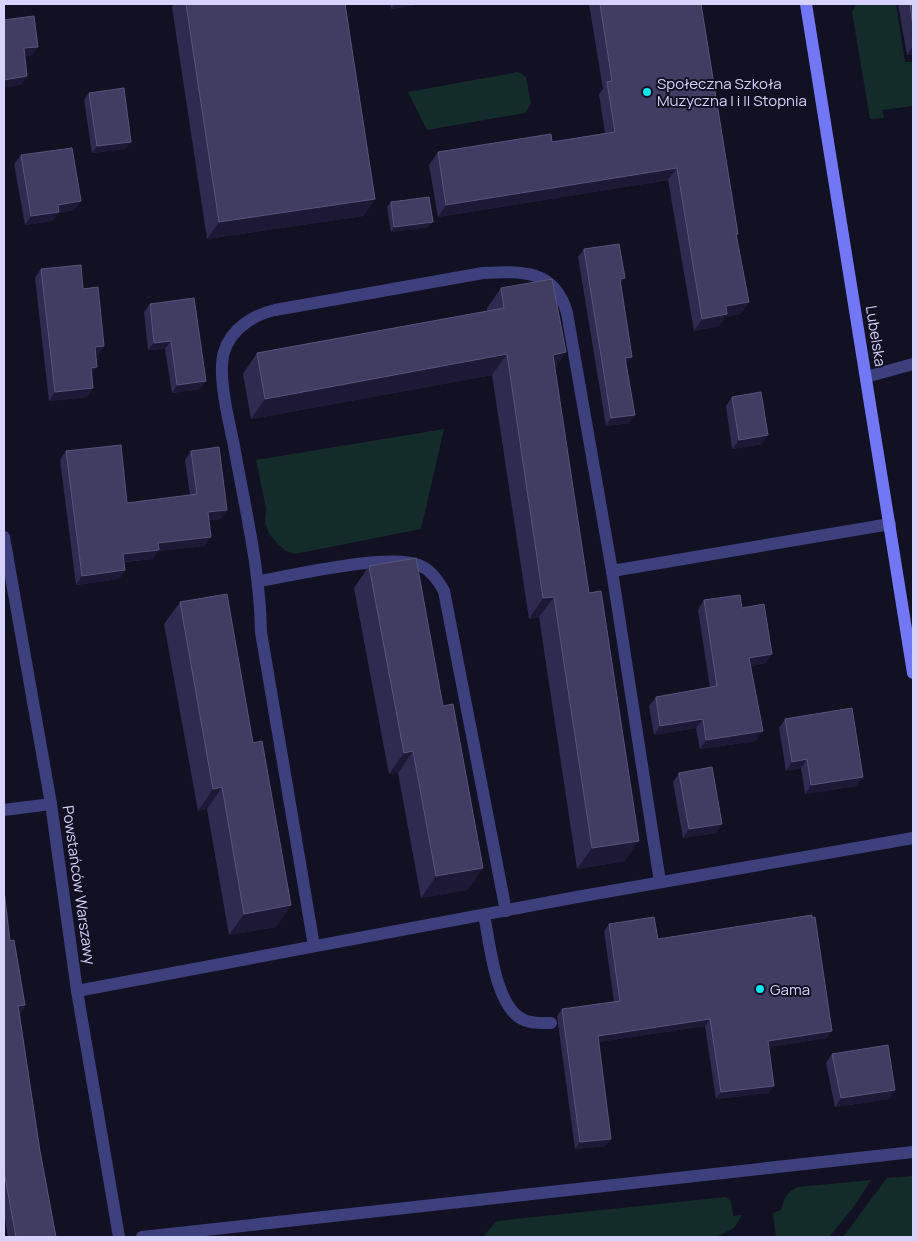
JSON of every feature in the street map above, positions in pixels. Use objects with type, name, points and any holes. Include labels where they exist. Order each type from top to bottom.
[{"type":"main road","name":"Lubelska","points":[[806,4],[890,524],[910,629],[913,673]]},
{"type":"street","points":[[314,946],[261,632],[259,581],[227,409],[222,370],[224,352],[232,337],[247,321],[263,313],[483,273],[510,272],[535,275],[548,281],[557,290],[564,302],[612,571],[660,882]]},
{"type":"street","points":[[866,377],[913,364]]},
{"type":"street","points":[[612,571],[890,524]]},
{"type":"street","name":"Powstańców Warszawy","points":[[4,537],[51,804],[77,991],[119,1237]]},
{"type":"street","points":[[259,581],[391,561],[422,566],[439,582],[444,591],[506,910]]},
{"type":"street","points":[[4,810],[51,804]]},
{"type":"street","points":[[77,991],[506,910],[913,838]]},
{"type":"street","points":[[484,915],[500,988],[505,1002],[513,1013],[524,1020],[536,1023],[551,1023]]},
{"type":"street","points":[[142,1237],[913,1152]]},
{"type":"green space","points":[[856,4],[896,4],[905,62],[913,62],[913,106],[882,110],[884,118],[870,119],[852,12]]},
{"type":"green space","points":[[518,72],[526,77],[531,104],[525,113],[427,130],[408,92]]},
{"type":"green space","points":[[444,429],[421,529],[295,554],[286,551],[270,535],[265,523],[266,508],[256,460]]},
{"type":"green space","points":[[913,1176],[913,1237],[843,1237],[887,1178]]},
{"type":"green space","points":[[871,1180],[852,1209],[829,1237],[776,1237],[773,1213],[781,1210],[790,1191],[798,1187]]},
{"type":"green space","points":[[726,1197],[731,1201],[733,1216],[742,1215],[734,1228],[718,1236],[486,1237],[485,1234],[497,1221]]},
{"type":"building","points":[[186,4],[345,4],[375,199],[219,222]]},
{"type":"building","points":[[600,4],[701,4],[738,234],[736,234],[749,302],[726,306],[727,314],[702,319],[677,168],[446,205],[438,152],[551,134],[552,142],[615,132],[607,82],[612,81]]},
{"type":"building","points":[[910,4],[913,4],[913,27]]},
{"type":"building","points":[[34,16],[38,47],[24,48],[27,76],[4,80],[4,20]]},
{"type":"building","points":[[124,88],[131,142],[97,146],[89,93]]},
{"type":"building","points":[[72,148],[81,201],[58,205],[59,212],[31,216],[21,155]]},
{"type":"building","points":[[429,197],[433,222],[394,227],[391,202]]},
{"type":"building","points":[[619,244],[625,278],[620,279],[632,357],[625,358],[635,415],[611,418],[584,249]]},
{"type":"building","points":[[81,265],[83,289],[98,287],[104,346],[95,347],[97,367],[91,368],[93,388],[55,392],[41,269]]},
{"type":"building","points":[[552,279],[566,352],[553,355],[589,593],[601,591],[639,841],[592,848],[554,597],[543,598],[507,354],[265,399],[257,353],[504,308],[501,288]]},
{"type":"building","points":[[194,298],[206,381],[177,385],[171,341],[154,343],[150,304]]},
{"type":"building","points":[[761,392],[768,435],[739,440],[732,397]]},
{"type":"building","points":[[121,445],[127,503],[197,494],[191,451],[219,447],[227,510],[208,512],[211,537],[158,543],[159,550],[123,554],[125,570],[82,576],[66,451]]},
{"type":"building","points":[[416,558],[443,706],[453,704],[483,868],[436,876],[413,751],[404,753],[369,566]]},
{"type":"building","points":[[227,594],[253,743],[262,741],[291,905],[244,914],[222,787],[213,789],[180,602]]},
{"type":"building","points":[[740,595],[742,608],[764,604],[772,654],[749,658],[763,731],[706,740],[703,719],[660,726],[656,697],[717,686],[704,600]]},
{"type":"building","points":[[852,708],[863,777],[811,785],[807,759],[792,762],[785,719]]},
{"type":"building","points":[[712,767],[722,824],[689,829],[679,773]]},
{"type":"building","points":[[4,890],[10,941],[14,940],[25,1005],[18,1006],[40,1151],[56,1237],[16,1237],[4,1171]]},
{"type":"building","points":[[812,915],[812,918],[815,917],[832,1031],[768,1041],[774,1086],[721,1092],[710,1019],[598,1036],[611,1139],[580,1142],[562,1009],[620,1001],[609,924],[654,917],[658,939]]},
{"type":"building","points":[[888,1045],[895,1090],[841,1098],[832,1054]]},
{"type":"place","name":"Społeczna Szkoła Muzyczna I i II Stopnia","points":[[647,92]]},
{"type":"place","name":"Gama","points":[[760,989]]}]
